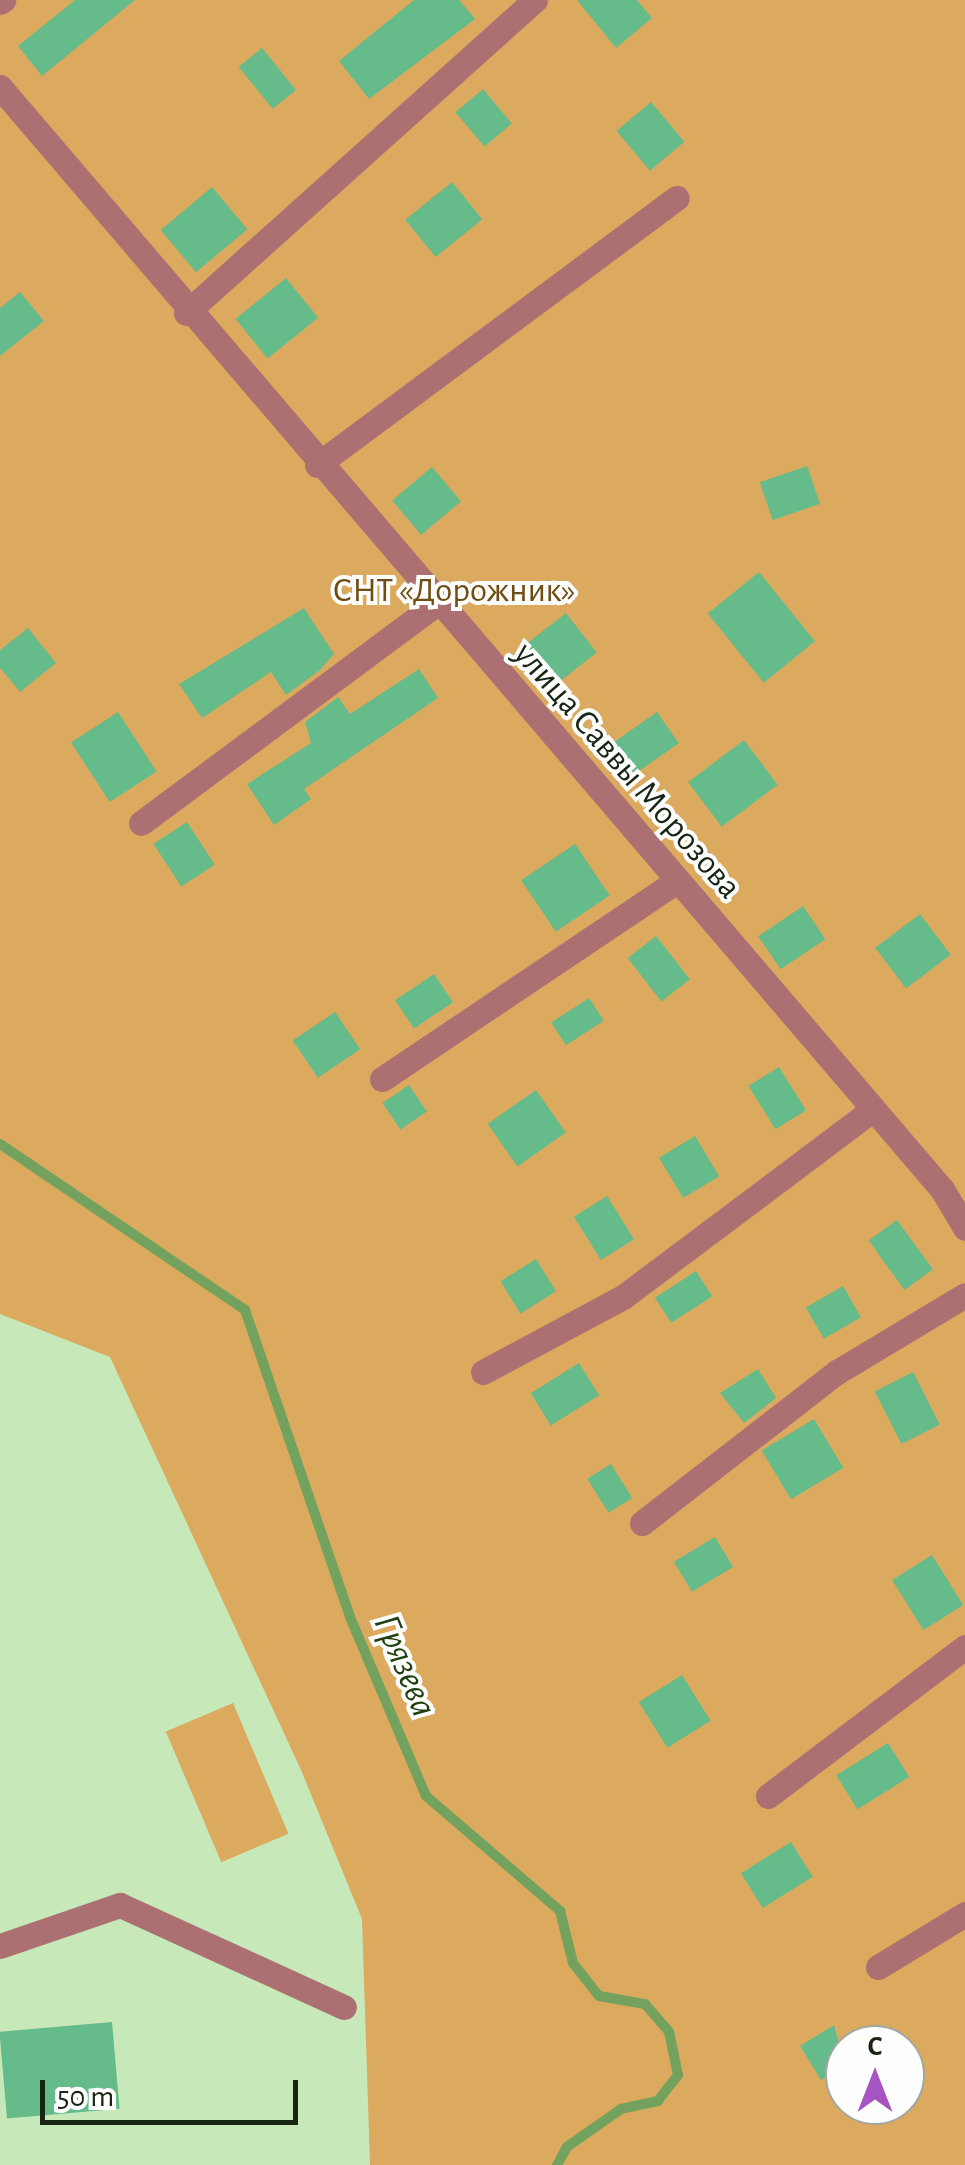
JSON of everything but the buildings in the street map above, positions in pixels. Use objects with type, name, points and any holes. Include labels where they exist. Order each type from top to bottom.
[{"type":"street","points":[[186,312],[535,0]]},
{"type":"street","name":"улица Саввы Морозова","points":[[0,87],[186,312],[873,1109],[965,1228]]},
{"type":"street","points":[[317,464],[677,198]]},
{"type":"street","points":[[141,824],[437,603]]},
{"type":"street","points":[[382,1079],[676,882]]},
{"type":"street","points":[[484,1372],[623,1297],[873,1109]]},
{"type":"street","points":[[642,1523],[838,1372],[965,1294]]},
{"type":"street","points":[[768,1796],[965,1647]]},
{"type":"street","points":[[0,1946],[120,1905],[344,2007]]},
{"type":"street","points":[[878,1967],[965,1914]]},
{"type":"green space","name":"СНТ «Дорожник»","points":[[0,0],[965,0],[965,2165],[370,2165],[362,1919],[301,1770],[110,1357],[0,1314]]},
{"type":"green space","points":[[233,1703],[288,1834],[221,1862],[166,1732]]},
{"type":"waterway","name":"Грязева","points":[[0,1144],[245,1310],[350,1617],[426,1796],[560,1911],[573,1963],[599,1996],[645,2004],[669,2032],[678,2075],[658,2101],[621,2109],[567,2147],[557,2165]]}]
